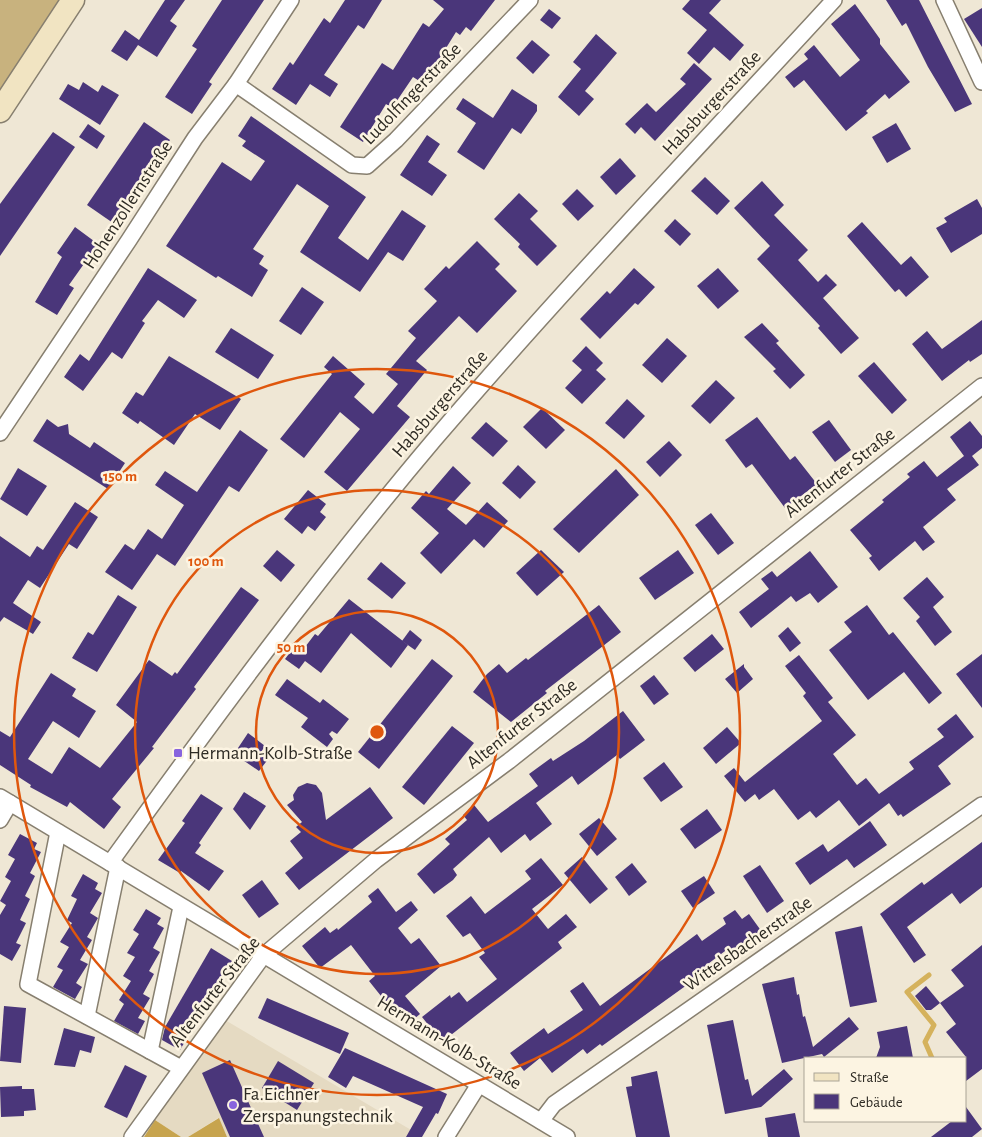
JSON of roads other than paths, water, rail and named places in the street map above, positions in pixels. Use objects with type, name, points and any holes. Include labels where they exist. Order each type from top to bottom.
[{"type":"main road","points":[[0,111],[72,0]]},
{"type":"street","name":"Hohenzollernstraße","points":[[0,433],[130,240],[195,138],[236,84],[291,0]]},
{"type":"street","name":"Ludolfingerstraße","points":[[236,84],[352,165],[367,166],[390,146],[530,0]]},
{"type":"street","name":"Habsburgerstraße","points":[[114,865],[266,650],[436,439],[553,305],[834,0]]},
{"type":"street","points":[[944,0],[982,82]]},
{"type":"street","name":"Altenfurter Straße","points":[[132,1137],[262,956],[376,860],[509,761],[982,386]]},
{"type":"street","name":"Hermann-Kolb-Straße","points":[[5,800],[478,1086],[567,1137]]},
{"type":"street","points":[[0,820],[5,800]]},
{"type":"street","name":"Wittelsbacherstraße","points":[[541,1121],[554,1104],[982,805]]},
{"type":"street","points":[[58,832],[28,984],[182,1068]]},
{"type":"street","points":[[86,1016],[114,865]]},
{"type":"street","points":[[150,1051],[181,907]]},
{"type":"street","points":[[446,1137],[478,1086]]},
{"type":"waterway","points":[[929,975],[907,992],[934,1025],[925,1042],[932,1057]]},
{"type":"place","name":"Hermann-Kolb-Straße","points":[[178,753]]},
{"type":"place","name":"Fa.Eichner Zerspanungstechnik","points":[[233,1105]]}]
